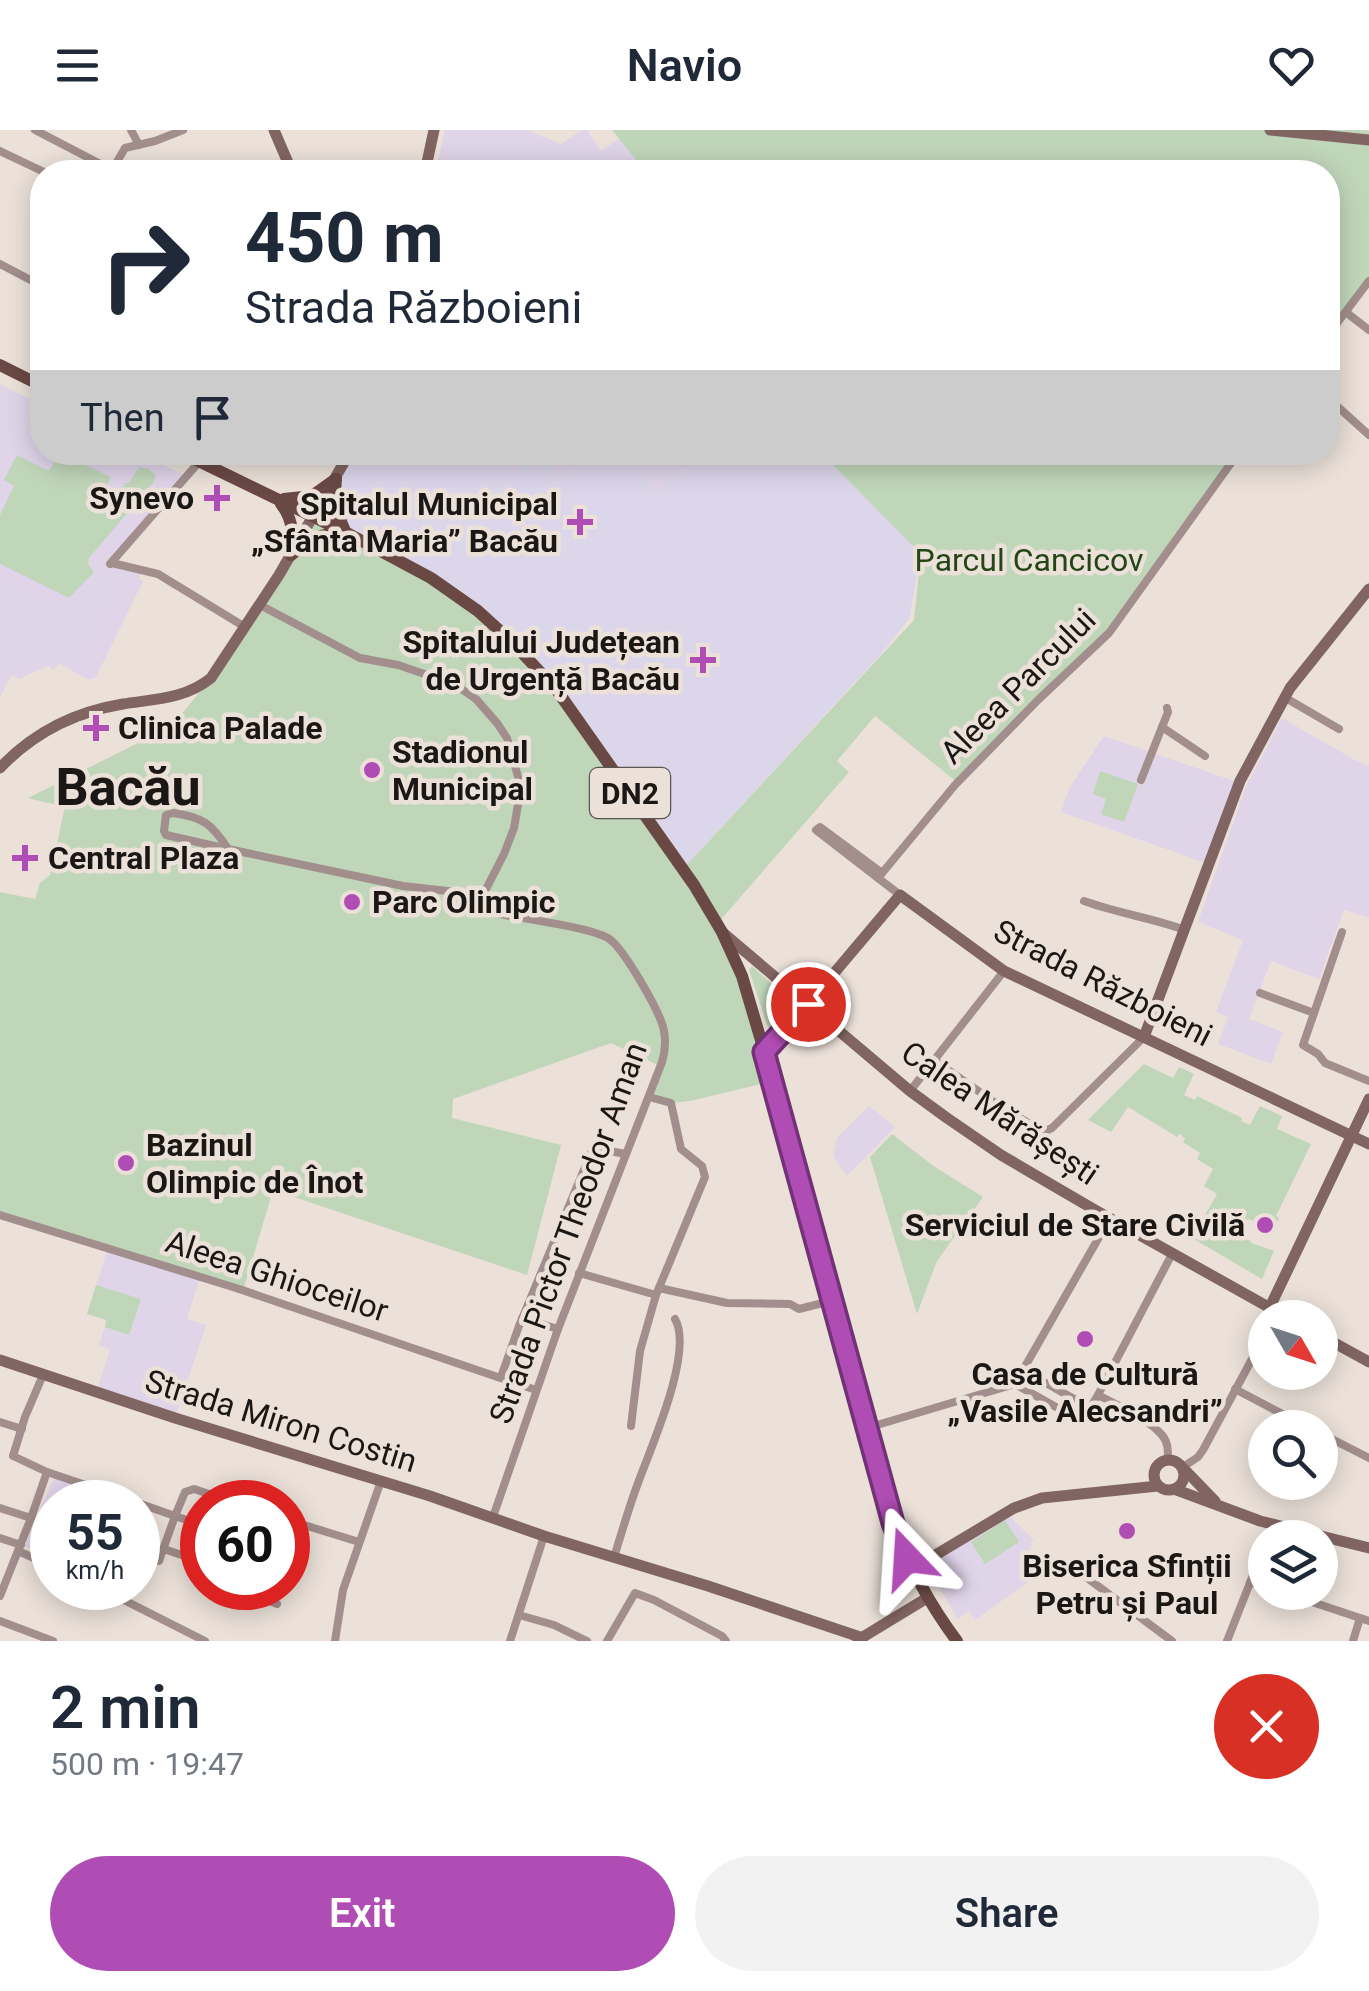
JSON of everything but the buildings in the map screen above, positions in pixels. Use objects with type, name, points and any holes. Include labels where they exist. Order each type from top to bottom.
[{"type":"main road","points":[[0,365],[30,380]]},
{"type":"main road","name":"Calea Mărășești","points":[[205,465],[420,572],[495,625],[556,689],[720,928]]},
{"type":"main road","points":[[276,499],[312,496],[336,478]]},
{"type":"main road","points":[[336,478],[334,506],[347,533]]},
{"type":"main road","points":[[276,499],[288,512],[292,524],[291,555]]},
{"type":"main road","points":[[291,555],[325,532],[347,533]]},
{"type":"main road","name":"DN2","points":[[720,928],[742,976],[893,1523],[927,1598],[957,1641]]},
{"type":"street","points":[[35,130],[91,160]]},
{"type":"street","points":[[131,130],[139,145]]},
{"type":"street","points":[[117,160],[124,148],[183,130]]},
{"type":"street","points":[[274,130],[287,160]]},
{"type":"street","points":[[428,160],[434,130]]},
{"type":"street","points":[[1270,130],[1369,140]]},
{"type":"street","points":[[0,151],[30,165]]},
{"type":"street","points":[[0,264],[30,280]]},
{"type":"street","points":[[1340,320],[1369,281]]},
{"type":"street","points":[[1346,312],[1369,330]]},
{"type":"street","points":[[1340,409],[1369,435]]},
{"type":"street","points":[[196,465],[110,564],[158,574],[244,627]]},
{"type":"street","points":[[0,768],[40,733],[78,715],[180,696],[211,678],[291,555],[343,465]]},
{"type":"street","name":"Aleea Parcului","points":[[880,876],[955,785],[1109,633],[1230,465]]},
{"type":"street","points":[[934,1060],[1043,1132],[1052,1128],[1144,1037],[1240,780],[1284,697],[1369,589]]},
{"type":"street","points":[[260,605],[360,658],[419,671],[454,684],[476,699],[497,723],[506,738],[521,787],[514,828],[482,895]]},
{"type":"street","points":[[1284,697],[1339,728]]},
{"type":"street","points":[[1141,780],[1168,712],[1166,708]]},
{"type":"street","points":[[1162,727],[1205,756]]},
{"type":"street","name":"Strada Pictor Theodor Aman","points":[[228,848],[215,828],[205,821],[186,814],[166,815],[166,835],[404,886],[482,895],[482,902],[500,914],[608,938],[656,1009],[665,1033],[665,1053],[558,1329],[493,1518]]},
{"type":"street","points":[[764,1052],[900,895],[880,876],[820,827],[816,830],[880,876]]},
{"type":"street","name":"Strada Războieni","points":[[900,895],[1004,971],[1369,1144]]},
{"type":"street","points":[[1084,901],[1185,930]]},
{"type":"street","name":"Calea Mărășești","points":[[720,928],[910,1092],[992,1149],[1255,1300]]},
{"type":"street","points":[[1342,932],[1303,1046],[1324,1062],[1369,1081]]},
{"type":"street","points":[[910,1092],[1004,971]]},
{"type":"street","points":[[1260,993],[1314,1013]]},
{"type":"street","points":[[631,1426],[640,1351],[658,1291],[705,1177],[702,1166],[680,1149],[671,1103],[649,1098]]},
{"type":"street","points":[[1274,1300],[1369,1099]]},
{"type":"street","points":[[501,1377],[593,1148],[626,1154]]},
{"type":"street","name":"Aleea Ghioceilor","points":[[0,1215],[217,1282],[536,1390]]},
{"type":"street","points":[[867,1428],[1015,1384],[1110,1218]]},
{"type":"street","points":[[1015,1384],[1082,1419],[1172,1254]]},
{"type":"street","points":[[579,1273],[726,1302],[790,1304],[799,1309],[831,1300]]},
{"type":"street","points":[[522,1318],[558,1329]]},
{"type":"street","points":[[614,1557],[673,1385],[681,1337],[675,1319]]},
{"type":"street","points":[[1338,1345],[1369,1362]]},
{"type":"street","name":"Strada Miron Costin","points":[[0,1360],[860,1639]]},
{"type":"street","points":[[1183,1468],[1203,1450],[1248,1362]]},
{"type":"street","points":[[1023,1370],[1090,1408]]},
{"type":"street","points":[[13,1456],[43,1374]]},
{"type":"street","points":[[1235,1390],[1275,1410]]},
{"type":"street","points":[[1098,1395],[1162,1436],[1168,1459]]},
{"type":"street","points":[[0,1422],[22,1429]]},
{"type":"street","points":[[1338,1442],[1369,1458]]},
{"type":"street","points":[[0,1451],[70,1480]]},
{"type":"street","points":[[1168,1459],[1178,1462],[1222,1507]]},
{"type":"street","points":[[1158,1486],[1154,1477],[1156,1467],[1168,1459]]},
{"type":"street","points":[[1174,1490],[1184,1479],[1183,1468]]},
{"type":"street","points":[[44,1480],[47,1472]]},
{"type":"street","points":[[335,1641],[343,1590],[382,1481]]},
{"type":"street","points":[[912,1569],[1004,1512],[1055,1497],[1158,1486],[1261,1520]]},
{"type":"street","points":[[160,1559],[180,1503]]},
{"type":"street","points":[[0,1508],[30,1518]]},
{"type":"street","points":[[160,1511],[180,1518]]},
{"type":"street","points":[[0,1596],[30,1521]]},
{"type":"street","points":[[310,1527],[358,1542]]},
{"type":"street","points":[[510,1641],[544,1536]]},
{"type":"street","points":[[0,1538],[30,1554]]},
{"type":"street","points":[[1338,1540],[1369,1548]]},
{"type":"street","points":[[164,1549],[180,1554]]},
{"type":"street","points":[[1067,1563],[1172,1641]]},
{"type":"street","points":[[1226,1641],[1248,1587]]},
{"type":"street","points":[[607,1641],[635,1593],[726,1641]]},
{"type":"street","points":[[860,1639],[927,1598]]},
{"type":"street","points":[[144,1610],[205,1641]]},
{"type":"street","points":[[1337,1610],[1365,1619],[1353,1641]]},
{"type":"street","points":[[519,1616],[554,1625],[587,1641]]},
{"type":"street","points":[[0,1621],[52,1641]]},
{"type":"shaded area","points":[[445,130],[527,130],[561,144],[587,130],[601,151],[620,138],[637,160],[438,160]]},
{"type":"shaded area","points":[[0,384],[30,400],[30,465],[164,465],[187,476],[110,566],[141,574],[139,579],[143,581],[96,677],[90,680],[58,663],[54,670],[47,666],[19,679],[11,675],[0,698]]},
{"type":"shaded area","name":"Spitalului Județean de Urgență Bacău","points":[[343,465],[508,465],[514,473],[525,465],[551,465],[560,478],[579,465],[636,465],[654,491],[691,465],[833,465],[921,554],[909,619],[683,869],[314,516]]},
{"type":"shaded area","points":[[508,465],[579,465],[560,478],[514,473]]},
{"type":"shaded area","points":[[636,465],[691,465],[654,491]]},
{"type":"shaded area","points":[[1282,718],[1369,766],[1369,918],[1344,910],[1319,979],[1271,961],[1249,1019],[1283,1032],[1271,1064],[1218,1044],[1228,1017],[1216,1012],[1243,940],[1198,922],[1245,789]]},
{"type":"shaded area","points":[[1104,736],[1237,782],[1206,863],[1061,812],[1070,787]]},
{"type":"shaded area","points":[[869,1106],[895,1127],[847,1176],[833,1156],[837,1138]]},
{"type":"shaded area","points":[[108,1248],[200,1277],[187,1319],[206,1325],[175,1418],[96,1392],[110,1350],[99,1345],[107,1320],[87,1314]]},
{"type":"shaded area","points":[[1008,1515],[1034,1540],[1030,1548],[1047,1568],[975,1620],[969,1611],[958,1619],[928,1568]]},
{"type":"green space","points":[[612,130],[1363,130],[1369,131],[1369,277],[1340,317],[1340,160],[636,160]]},
{"type":"green space","points":[[17,455],[30,465],[49,471],[52,465],[85,465],[111,477],[100,500],[113,506],[139,467],[156,476],[89,558],[94,572],[69,598],[0,564],[0,515],[14,486],[4,480]]},
{"type":"green space","name":"Parc Olimpic","points":[[833,465],[1231,465],[1109,633],[958,783],[875,716],[837,761],[849,772],[718,923],[773,1081],[671,1103],[649,1097],[660,1066],[611,1043],[453,1099],[452,1118],[561,1145],[527,1275],[273,1190],[243,1291],[0,1214],[0,892],[35,899],[40,883],[50,875],[65,807],[28,798],[172,726],[211,678],[314,516],[420,572],[535,665],[683,869],[914,620],[921,554]]},
{"type":"green space","points":[[1100,771],[1138,784],[1124,822],[1101,814],[1106,799],[1093,794]]},
{"type":"green space","points":[[752,966],[791,1002],[791,1009],[774,1028],[767,1025],[749,970]]},
{"type":"green space","points":[[1144,1064],[1173,1078],[1179,1067],[1194,1074],[1184,1095],[1195,1100],[1197,1096],[1250,1125],[1260,1106],[1282,1116],[1277,1129],[1311,1144],[1276,1216],[1277,1222],[1256,1216],[1243,1227],[1248,1230],[1244,1238],[1274,1251],[1262,1279],[1192,1238],[1217,1194],[1204,1186],[1213,1169],[1197,1159],[1200,1153],[1183,1142],[1185,1138],[1128,1107],[1111,1132],[1088,1120]]},
{"type":"green space","points":[[892,1134],[983,1197],[937,1261],[917,1314],[870,1157]]},
{"type":"green space","points":[[96,1285],[141,1299],[129,1335],[105,1327],[106,1320],[87,1314]]},
{"type":"green space","points":[[1005,1520],[1019,1542],[985,1564],[971,1542]]},
{"type":"place","name":"Synevo","points":[[217,498]]},
{"type":"place","name":"Spitalul Municipal „Sfânta Maria” Bacău","points":[[580,522]]},
{"type":"place","name":"Spitalului Județean de Urgență Bacău","points":[[703,660]]},
{"type":"place","name":"Clinica Palade","points":[[96,728]]},
{"type":"place","name":"Stadionul Municipal","points":[[372,770]]},
{"type":"place","name":"Central Plaza","points":[[25,858]]},
{"type":"place","name":"Parc Olimpic","points":[[352,902]]},
{"type":"place","name":"Bazinul Olimpic de Înot","points":[[126,1163]]},
{"type":"place","name":"Serviciul de Stare Civilă","points":[[1265,1225]]},
{"type":"place","name":"Casa de Cultură „Vasile Alecsandri”","points":[[1085,1339]]},
{"type":"place","name":"Biserica Sfinții Petru și Paul","points":[[1127,1531]]},
{"type":"district","name":"Bacău","points":[[128,787]]},
{"type":"route","points":[[808,1004],[764,1052],[893,1523],[907,1558]]},
{"type":"park label","name":"Parcul Cancicov","points":[[1029,560]]}]
